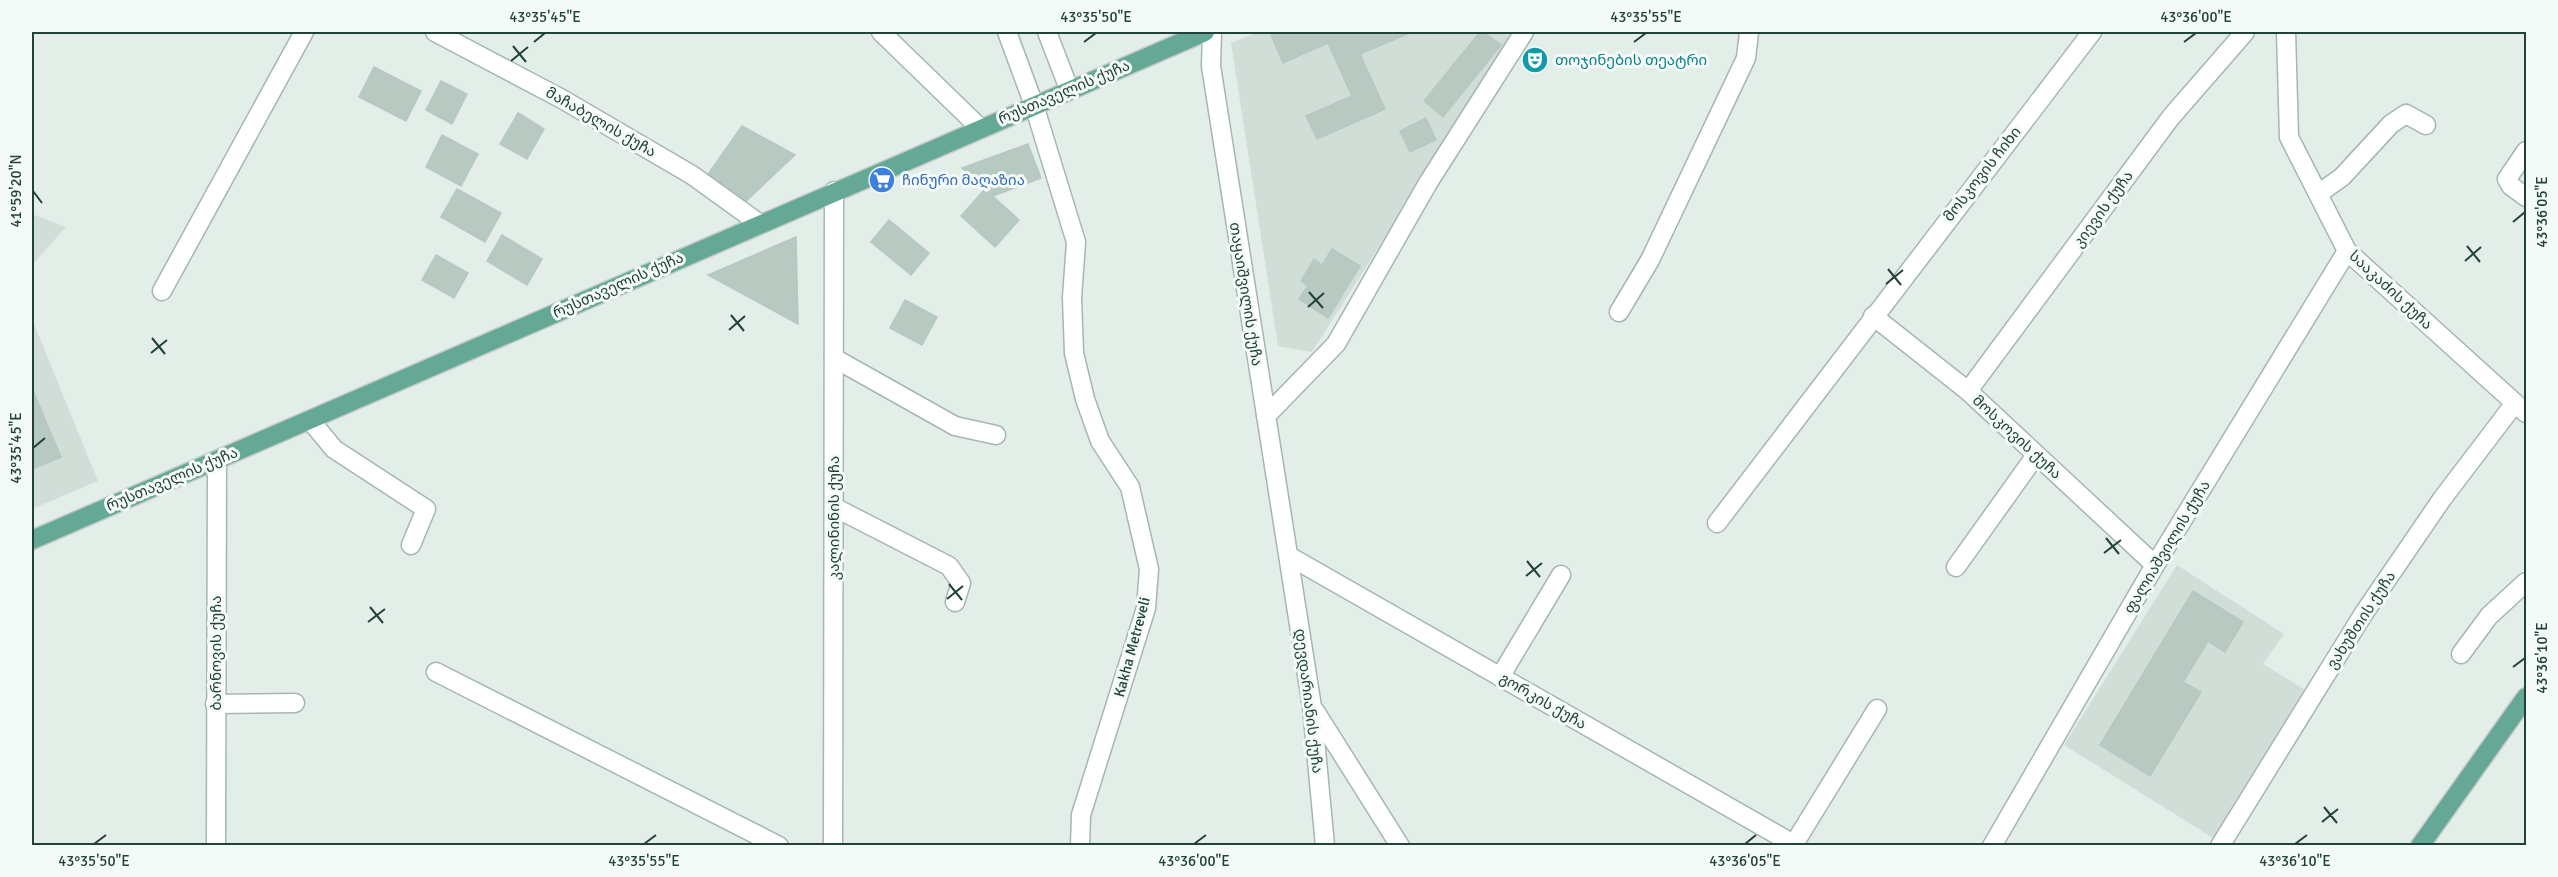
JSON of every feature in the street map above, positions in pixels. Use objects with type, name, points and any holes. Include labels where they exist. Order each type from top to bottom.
[{"type":"main road","name":"რუსთაველის ქუჩა","points":[[32,540],[1204,32]]},
{"type":"main road","points":[[2420,846],[2526,697]]},
{"type":"street","points":[[162,291],[304,32]]},
{"type":"street","name":"მაჩაბელის ქუჩა","points":[[435,32],[562,99],[692,175],[760,224]]},
{"type":"street","points":[[881,32],[980,128]]},
{"type":"street","name":"Kakha Metreveli","points":[[1007,32],[1034,105],[1076,242],[1071,298],[1074,353],[1084,399],[1100,441],[1130,487],[1149,569],[1146,608],[1081,815],[1080,846]]},
{"type":"street","points":[[1047,32],[1068,89]]},
{"type":"street","name":"თაყაიშვილის ქუჩა","points":[[1212,32],[1211,66],[1289,556]]},
{"type":"street","points":[[1266,416],[1336,344],[1428,183],[1524,32]]},
{"type":"street","points":[[1618,312],[1650,260],[1746,58],[1749,32]]},
{"type":"street","name":"მოსკოვის ჩიხი","points":[[1717,523],[2092,32]]},
{"type":"street","name":"კიევის ქუჩა","points":[[1968,392],[2171,117],[2244,32]]},
{"type":"street","name":"სააკაძის ქუჩა","points":[[2286,32],[2289,137],[2348,251],[2521,408]]},
{"type":"street","points":[[2318,194],[2342,177],[2391,124],[2406,114],[2426,125]]},
{"type":"street","points":[[2526,151],[2507,179],[2511,186],[2526,197]]},
{"type":"street","name":"კალინინის ქუჩა","points":[[834,191],[834,846]]},
{"type":"street","name":"ფალიაშვილის ქუჩა","points":[[1992,846],[2155,565],[2348,251]]},
{"type":"street","name":"მოსკოვის ქუჩა","points":[[1873,316],[1968,392],[2155,565]]},
{"type":"street","points":[[834,358],[955,426],[996,435]]},
{"type":"street","name":"ვახუშთის ქუჩა","points":[[2220,846],[2364,612],[2442,499],[2521,408]]},
{"type":"street","points":[[310,420],[334,449],[426,509],[411,545]]},
{"type":"street","points":[[1956,567],[2036,455]]},
{"type":"street","name":"ბარნოვის ქუჩა","points":[[216,846],[217,460]]},
{"type":"street","points":[[834,507],[949,566],[961,583],[955,602]]},
{"type":"street","name":"გორკის ქუჩა","points":[[1289,556],[1796,845]]},
{"type":"street","name":"დევდარიანის ქუჩა","points":[[1289,556],[1312,707],[1325,846]]},
{"type":"street","points":[[1500,677],[1561,575]]},
{"type":"street","points":[[2461,654],[2489,616],[2526,582]]},
{"type":"street","points":[[436,672],[779,846]]},
{"type":"street","points":[[215,704],[295,703]]},
{"type":"street","points":[[1312,707],[1400,846]]},
{"type":"street","points":[[1796,845],[1877,710]]},
{"type":"shaded area","points":[[1258,32],[1509,32],[1506,47],[1312,352],[1278,346],[1231,43]]},
{"type":"shaded area","points":[[32,214],[66,227],[32,265]]},
{"type":"shaded area","points":[[32,319],[98,481],[32,509]]},
{"type":"shaded area","points":[[2177,565],[2284,634],[2263,664],[2307,691],[2213,838],[2064,745]]},
{"type":"building","points":[[1279,32],[1412,32],[1360,54],[1385,109],[1317,139],[1306,116],[1352,96],[1328,43],[1283,63],[1271,35]]},
{"type":"building","points":[[1480,32],[1501,45],[1443,117],[1424,101]]},
{"type":"building","points":[[374,67],[421,91],[406,121],[359,97]]},
{"type":"building","points":[[441,81],[467,94],[452,124],[426,110]]},
{"type":"building","points":[[518,113],[544,129],[527,159],[500,144]]},
{"type":"building","points":[[1426,118],[1436,140],[1410,152],[1400,131]]},
{"type":"building","points":[[742,126],[795,155],[745,202],[706,177]]},
{"type":"building","points":[[442,135],[478,154],[461,186],[426,167]]},
{"type":"building","points":[[1028,144],[1041,178],[993,196],[962,168]]},
{"type":"building","points":[[457,189],[501,213],[485,242],[441,217]]},
{"type":"building","points":[[985,189],[1019,220],[995,247],[961,216]]},
{"type":"building","points":[[889,220],[929,253],[911,275],[871,242]]},
{"type":"building","points":[[502,235],[542,259],[527,285],[487,261]]},
{"type":"building","points":[[796,237],[798,324],[708,275]]},
{"type":"building","points":[[1332,249],[1360,266],[1328,318],[1299,299],[1308,286],[1301,281],[1314,259],[1322,265]]},
{"type":"building","points":[[436,255],[468,273],[454,298],[422,280]]},
{"type":"building","points":[[905,300],[937,317],[922,345],[890,328]]},
{"type":"building","points":[[32,388],[61,457],[32,469]]},
{"type":"building","points":[[2193,591],[2243,622],[2225,652],[2208,641],[2183,682],[2201,692],[2150,776],[2100,745]]},
{"type":"place","name":"თოჯინების თეატრი","points":[[1535,60]]},
{"type":"place","name":"ჩინური მაღაზია","points":[[882,180]]}]
